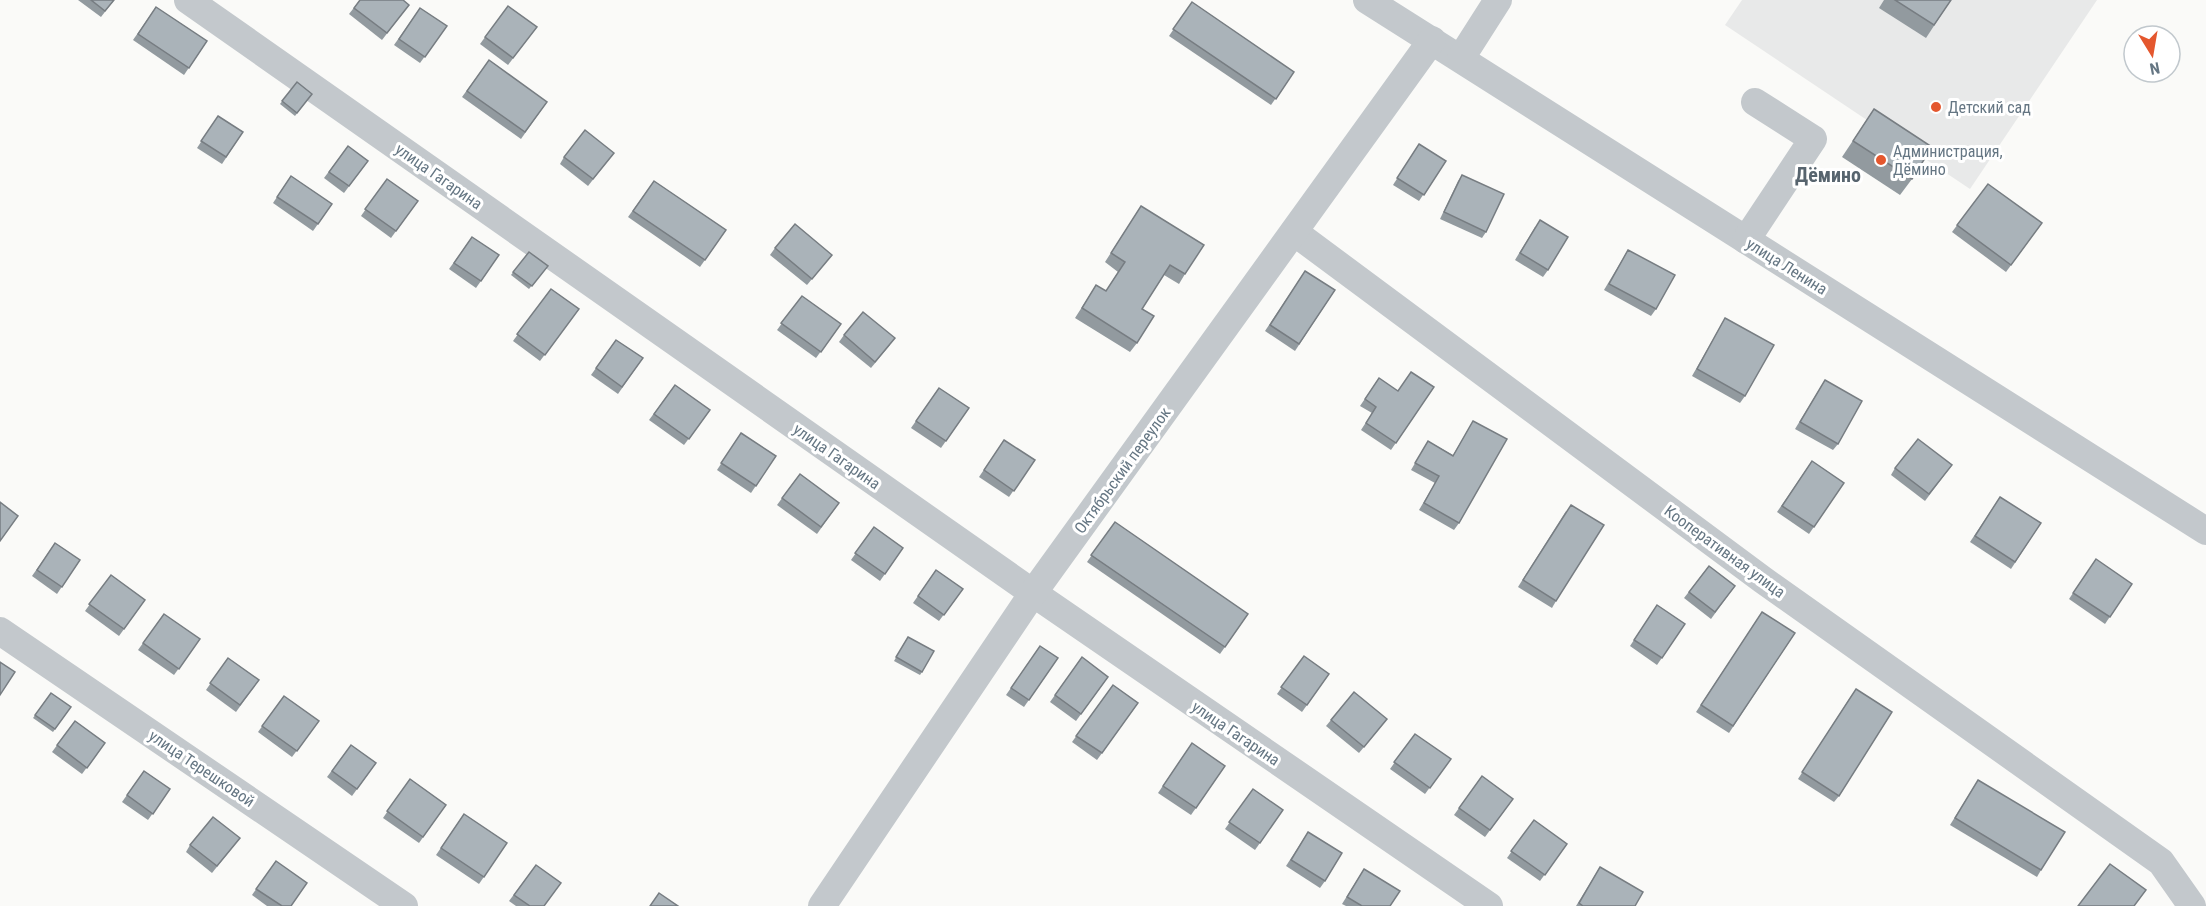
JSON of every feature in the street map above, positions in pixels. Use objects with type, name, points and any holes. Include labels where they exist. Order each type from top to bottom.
[{"type":"street","name":"улица Гагарина","points":[[188,0],[1033,593],[1489,906]]},
{"type":"street","name":"улица Ленина","points":[[1367,0],[2206,531]]},
{"type":"street","points":[[1461,58],[1498,0]]},
{"type":"street","name":"Октябрьский переулок","points":[[822,906],[1033,593],[1432,40]]},
{"type":"street","points":[[1746,240],[1813,139],[1755,102]]},
{"type":"street","name":"Кооперативная улица","points":[[1294,232],[1763,580],[2162,861],[2192,906]]},
{"type":"street","name":"улица Терешковой","points":[[0,631],[404,906]]},
{"type":"shaded area","name":"Детский сад","points":[[1742,0],[2097,0],[1970,189],[1725,25]]},
{"type":"building","points":[[91,0],[114,0],[105,11]]},
{"type":"building","points":[[360,0],[403,0],[409,5],[387,33],[354,8]]},
{"type":"building","points":[[1895,0],[1951,0],[1934,25]]},
{"type":"building","points":[[1192,2],[1294,72],[1276,99],[1173,29]]},
{"type":"building","points":[[508,6],[537,27],[513,58],[485,37]]},
{"type":"building","points":[[156,7],[207,41],[189,68],[138,34]]},
{"type":"building","points":[[420,8],[447,26],[425,57],[399,39]]},
{"type":"building","points":[[489,60],[547,102],[525,132],[467,91]]},
{"type":"building","points":[[297,82],[312,94],[297,113],[282,101]]},
{"type":"building","points":[[1874,109],[1932,147],[1912,179],[1853,141]]},
{"type":"building","points":[[218,116],[243,132],[226,157],[201,141]]},
{"type":"building","points":[[585,130],[614,153],[593,179],[564,157]]},
{"type":"building","points":[[1419,144],[1446,161],[1424,195],[1397,178]]},
{"type":"building","points":[[348,146],[368,161],[349,186],[329,172]]},
{"type":"building","points":[[1462,175],[1504,194],[1486,232],[1444,212]]},
{"type":"building","points":[[291,176],[332,204],[318,224],[277,197]]},
{"type":"building","points":[[387,179],[418,201],[396,231],[365,209]]},
{"type":"building","points":[[654,181],[726,230],[705,260],[633,211]]},
{"type":"building","points":[[1988,184],[2042,223],[2011,265],[1957,225]]},
{"type":"building","points":[[1141,206],[1204,245],[1185,274],[1170,265],[1142,309],[1154,316],[1137,343],[1082,308],[1096,285],[1106,291],[1125,262],[1111,253]]},
{"type":"building","points":[[1540,220],[1568,237],[1548,270],[1520,253]]},
{"type":"building","points":[[795,224],[832,255],[812,279],[775,248]]},
{"type":"building","points":[[472,237],[499,255],[481,281],[454,263]]},
{"type":"building","points":[[1628,250],[1675,275],[1656,309],[1609,284]]},
{"type":"building","points":[[529,252],[548,266],[532,286],[513,272]]},
{"type":"building","points":[[1305,271],[1335,290],[1299,344],[1270,325]]},
{"type":"building","points":[[551,289],[579,309],[545,355],[517,334]]},
{"type":"building","points":[[802,296],[841,324],[821,352],[781,323]]},
{"type":"building","points":[[863,312],[895,338],[875,362],[844,335]]},
{"type":"building","points":[[1725,318],[1774,345],[1745,396],[1697,369]]},
{"type":"building","points":[[616,340],[643,358],[622,387],[596,368]]},
{"type":"building","points":[[1411,372],[1434,387],[1396,443],[1366,423],[1376,407],[1365,399],[1379,378],[1398,391]]},
{"type":"building","points":[[1825,380],[1862,401],[1838,444],[1800,422]]},
{"type":"building","points":[[675,385],[710,410],[689,439],[654,414]]},
{"type":"building","points":[[939,388],[969,408],[946,441],[916,421]]},
{"type":"building","points":[[1473,421],[1507,439],[1459,523],[1424,503],[1439,476],[1415,463],[1428,441],[1453,456]]},
{"type":"building","points":[[741,433],[776,456],[756,486],[721,463]]},
{"type":"building","points":[[1918,439],[1952,465],[1929,494],[1895,468]]},
{"type":"building","points":[[1004,440],[1035,460],[1014,491],[984,470]]},
{"type":"building","points":[[1812,461],[1844,483],[1814,527],[1782,506]]},
{"type":"building","points":[[800,474],[839,503],[821,527],[782,498]]},
{"type":"building","points":[[2000,497],[2041,523],[2015,562],[1975,536]]},
{"type":"building","points":[[0,502],[18,516],[0,541]]},
{"type":"building","points":[[1571,505],[1604,525],[1556,601],[1523,580]]},
{"type":"building","points":[[1115,522],[1248,614],[1225,647],[1091,555]]},
{"type":"building","points":[[874,527],[903,548],[885,574],[855,553]]},
{"type":"building","points":[[55,543],[80,560],[62,587],[37,570]]},
{"type":"building","points":[[2096,559],[2132,584],[2110,617],[2073,593]]},
{"type":"building","points":[[1709,566],[1735,586],[1715,612],[1689,592]]},
{"type":"building","points":[[936,570],[963,589],[944,615],[918,596]]},
{"type":"building","points":[[111,575],[145,600],[124,629],[89,604]]},
{"type":"building","points":[[1657,605],[1685,624],[1662,658],[1634,640]]},
{"type":"building","points":[[1762,612],[1795,633],[1733,726],[1701,705]]},
{"type":"building","points":[[164,614],[200,639],[179,669],[143,643]]},
{"type":"building","points":[[908,637],[934,651],[922,672],[896,657]]},
{"type":"building","points":[[1040,646],[1058,658],[1029,700],[1011,688]]},
{"type":"building","points":[[1304,656],[1329,674],[1307,705],[1281,687]]},
{"type":"building","points":[[1082,657],[1108,677],[1081,714],[1055,695]]},
{"type":"building","points":[[228,658],[259,680],[240,705],[210,683]]},
{"type":"building","points":[[0,662],[15,672],[0,695]]},
{"type":"building","points":[[1113,685],[1138,703],[1102,753],[1076,736]]},
{"type":"building","points":[[1856,689],[1892,712],[1839,796],[1802,772]]},
{"type":"building","points":[[1354,692],[1387,719],[1364,747],[1331,720]]},
{"type":"building","points":[[51,693],[71,707],[55,729],[35,715]]},
{"type":"building","points":[[284,696],[319,721],[297,751],[262,726]]},
{"type":"building","points":[[75,721],[105,743],[87,768],[57,745]]},
{"type":"building","points":[[1415,734],[1451,759],[1430,788],[1394,762]]},
{"type":"building","points":[[1192,743],[1225,766],[1196,808],[1163,786]]},
{"type":"building","points":[[351,745],[376,763],[357,789],[332,771]]},
{"type":"building","points":[[144,771],[170,789],[153,814],[127,795]]},
{"type":"building","points":[[1482,776],[1513,799],[1490,830],[1459,808]]},
{"type":"building","points":[[410,779],[446,805],[423,837],[387,811]]},
{"type":"building","points":[[1978,780],[2065,832],[2041,870],[1955,818]]},
{"type":"building","points":[[1253,789],[1283,810],[1260,843],[1229,822]]},
{"type":"building","points":[[464,814],[507,843],[484,877],[441,848]]},
{"type":"building","points":[[213,817],[240,838],[217,866],[190,845]]},
{"type":"building","points":[[1534,820],[1567,844],[1545,875],[1511,851]]},
{"type":"building","points":[[1308,832],[1342,853],[1325,881],[1291,860]]},
{"type":"building","points":[[276,861],[307,883],[291,906],[282,906],[256,889]]},
{"type":"building","points":[[2110,864],[2146,890],[2134,906],[2078,906]]},
{"type":"building","points":[[536,865],[561,883],[544,906],[530,906],[514,895]]},
{"type":"building","points":[[1600,867],[1643,892],[1635,906],[1583,906],[1579,903]]},
{"type":"building","points":[[1364,869],[1400,891],[1390,906],[1362,906],[1347,897]]},
{"type":"building","points":[[659,893],[678,906],[650,906]]},
{"type":"place","name":"Детский сад","points":[[1936,107]]},
{"type":"place","name":"Администрация, Дёмино","points":[[1881,160]]},
{"type":"district","name":"Дёмино","points":[[1828,175]]}]
